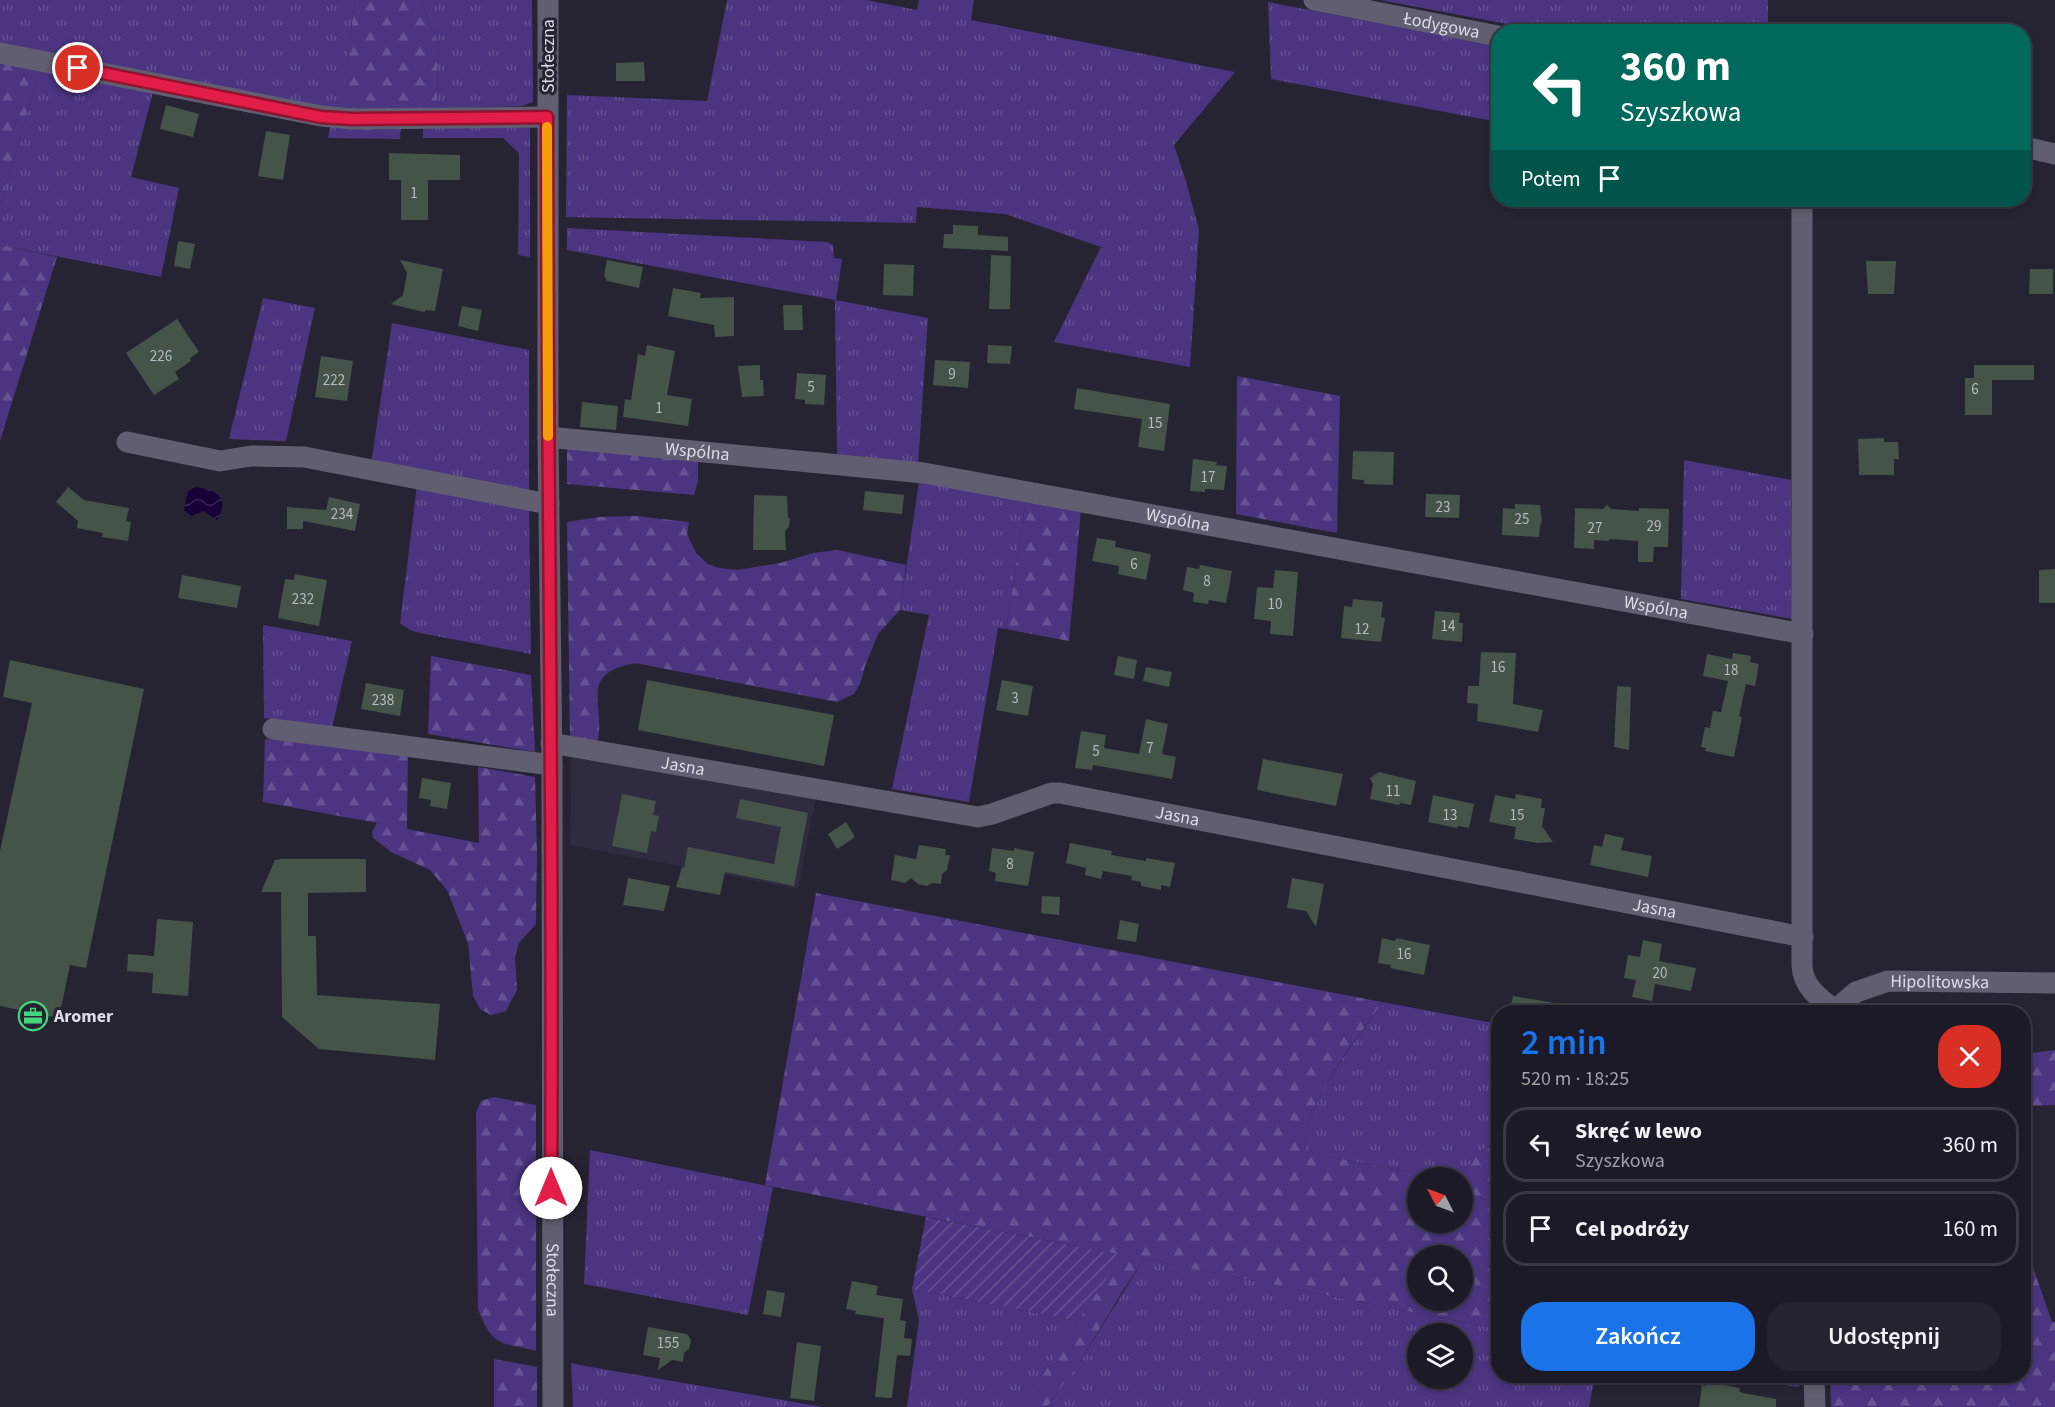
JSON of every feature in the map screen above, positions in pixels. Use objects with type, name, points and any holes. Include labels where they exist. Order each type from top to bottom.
[{"type":"street","name":"Stołeczna","points":[[548,0],[553,1407]]},
{"type":"street","name":"Łodygowa","points":[[1314,0],[1491,35]]},
{"type":"street","points":[[0,53],[321,117],[352,119],[547,117]]},
{"type":"street","points":[[2031,149],[2055,154]]},
{"type":"street","points":[[1802,207],[1803,975],[1809,988],[1827,1005]]},
{"type":"street","name":"Wspólna","points":[[548,437],[924,473],[1803,634]]},
{"type":"street","points":[[127,442],[220,461],[261,455],[304,457],[549,504]]},
{"type":"street","points":[[273,729],[552,765]]},
{"type":"street","name":"Jasna","points":[[551,742],[978,816],[992,814],[1060,793],[1803,937]]},
{"type":"street","name":"Hipolitowska","points":[[1841,1005],[1856,992],[1888,981],[2055,983]]},
{"type":"street","points":[[1815,1383],[1815,1407]]},
{"type":"shaded area","points":[[571,757],[816,797],[798,889],[570,845]]},
{"type":"green space","points":[[0,0],[355,0],[345,77],[345,111],[0,43]]},
{"type":"green space","points":[[355,0],[421,0],[438,46],[437,109],[345,111],[345,77]]},
{"type":"green space","points":[[421,0],[532,0],[533,102],[522,106],[437,109],[438,46]]},
{"type":"green space","points":[[727,0],[866,0],[917,10],[919,0],[974,0],[971,20],[1235,72],[1174,145],[1199,230],[1190,367],[1054,342],[1101,247],[1005,214],[917,207],[916,223],[566,217],[567,95],[707,101]]},
{"type":"green space","points":[[1380,0],[1768,0],[1768,24],[1507,24]]},
{"type":"green space","points":[[1268,2],[1491,45],[1491,121],[1271,79]]},
{"type":"green space","points":[[0,61],[40,69],[0,206]]},
{"type":"green space","points":[[40,69],[153,92],[131,177],[179,188],[161,277],[0,245],[0,206]]},
{"type":"green space","points":[[330,126],[401,128],[400,139],[328,138]]},
{"type":"green space","points":[[423,128],[530,128],[530,257],[518,255],[519,153],[503,138],[423,138]]},
{"type":"green space","points":[[567,228],[827,242],[833,245],[834,258],[842,259],[836,300],[928,318],[918,465],[837,456],[835,300],[567,250]]},
{"type":"green space","points":[[0,245],[57,257],[0,441]]},
{"type":"green space","points":[[263,298],[315,308],[286,441],[229,439]]},
{"type":"green space","points":[[392,323],[529,350],[529,495],[371,464]]},
{"type":"green space","points":[[1237,376],[1340,396],[1337,533],[1236,514]]},
{"type":"green space","points":[[567,445],[698,459],[698,481],[694,495],[567,484]]},
{"type":"green space","points":[[1684,460],[1791,480],[1792,619],[1681,599]]},
{"type":"green space","points":[[919,482],[1026,500],[1006,629],[998,628],[969,802],[892,789],[929,615],[900,610]]},
{"type":"green space","points":[[417,485],[529,506],[531,654],[420,633],[400,623]]},
{"type":"green space","points":[[1026,500],[1081,509],[1069,641],[1006,629]]},
{"type":"green space","points":[[636,516],[689,522],[687,534],[696,553],[708,564],[719,568],[737,570],[780,563],[813,553],[838,550],[906,565],[900,610],[878,634],[861,682],[854,694],[837,702],[635,663],[617,668],[606,675],[600,683],[597,743],[570,738],[567,522],[599,517]]},
{"type":"green space","points":[[263,625],[352,641],[332,728],[264,718]]},
{"type":"green space","points":[[431,656],[531,675],[535,752],[428,734]]},
{"type":"green space","points":[[265,739],[408,753],[407,829],[479,843],[478,767],[535,777],[536,924],[519,943],[515,956],[517,990],[506,1011],[491,1015],[480,1009],[473,996],[468,943],[447,890],[430,870],[391,852],[373,838],[372,832],[377,823],[263,802]]},
{"type":"green space","points":[[816,893],[1382,1002],[1345,1054],[1321,1094],[1306,1133],[1305,1152],[1407,1171],[1407,1233],[1473,1233],[1473,1167],[1467,1167],[1491,1141],[1491,1328],[1144,1259],[1081,1360],[1047,1407],[1024,1407],[1121,1255],[765,1185]]},
{"type":"green space","points":[[1382,1002],[1491,1023],[1491,1141],[1467,1167],[1407,1167],[1407,1171],[1305,1152],[1306,1133],[1312,1114],[1333,1074]]},
{"type":"green space","points":[[2055,1050],[2055,1105],[2031,1106],[2031,1053]]},
{"type":"green space","points":[[494,1097],[536,1105],[536,1351],[505,1344],[493,1337],[478,1309],[476,1112],[481,1101]]},
{"type":"green space","points":[[590,1150],[773,1187],[748,1315],[584,1284]]},
{"type":"green space","points":[[926,1217],[1122,1255],[1078,1321],[912,1289]]},
{"type":"green space","points":[[1144,1259],[1468,1323],[1407,1323],[1407,1389],[1473,1389],[1473,1324],[1491,1328],[1491,1383],[1594,1383],[1589,1407],[1047,1407],[1081,1360]]},
{"type":"green space","points":[[2031,1262],[2052,1322],[2055,1322],[2055,1407],[1831,1407],[1830,1383],[2031,1383]]},
{"type":"green space","points":[[912,1289],[1078,1321],[1024,1407],[907,1407],[919,1320]]},
{"type":"green space","points":[[494,1359],[537,1367],[537,1407],[494,1407]]},
{"type":"green space","points":[[571,1363],[585,1366],[823,1407],[573,1407]]},
{"type":"green space","points":[[1776,1383],[1799,1383],[1799,1387]]},
{"type":"water","points":[[196,487],[210,490],[219,496],[222,506],[217,520],[204,511],[192,516],[184,510],[188,491]]},
{"type":"building","points":[[644,62],[645,81],[616,81],[616,63]]},
{"type":"building","points":[[166,105],[199,114],[193,137],[160,129]]},
{"type":"building","points":[[266,131],[290,135],[283,180],[258,176]]},
{"type":"building","points":[[389,153],[460,155],[460,180],[428,180],[428,220],[401,220],[401,180],[389,180]]},
{"type":"building","points":[[953,225],[978,226],[978,235],[1008,237],[1008,251],[943,248],[944,234],[953,234]]},
{"type":"building","points":[[178,241],[195,244],[190,269],[174,266]]},
{"type":"building","points":[[991,255],[1011,256],[1010,309],[989,309]]},
{"type":"building","points":[[400,260],[443,269],[435,311],[426,310],[424,312],[391,304],[403,295],[407,273]]},
{"type":"building","points":[[607,260],[643,267],[639,288],[607,281],[604,275]]},
{"type":"building","points":[[1866,261],[1896,261],[1894,294],[1868,294]]},
{"type":"building","points":[[884,264],[914,265],[913,296],[883,295]]},
{"type":"building","points":[[2030,269],[2053,269],[2053,294],[2029,294]]},
{"type":"building","points":[[673,288],[701,293],[700,298],[734,297],[734,336],[715,337],[714,325],[668,316]]},
{"type":"building","points":[[783,305],[802,305],[803,330],[784,330]]},
{"type":"building","points":[[462,306],[482,310],[478,331],[458,326]]},
{"type":"building","points":[[177,319],[199,352],[175,372],[179,379],[154,395],[126,353]]},
{"type":"building","points":[[647,345],[675,351],[667,395],[692,399],[688,426],[623,417],[625,399],[631,400],[638,354],[645,356]]},
{"type":"building","points":[[988,345],[1012,346],[1010,364],[987,363]]},
{"type":"building","points":[[321,356],[353,361],[347,401],[315,397]]},
{"type":"building","points":[[935,360],[970,362],[968,388],[933,385]]},
{"type":"building","points":[[760,365],[760,380],[763,380],[764,396],[742,397],[738,366]]},
{"type":"building","points":[[1974,365],[2034,365],[2034,380],[1992,380],[1992,415],[1965,415],[1965,378],[1974,378]]},
{"type":"building","points":[[797,373],[826,375],[824,405],[805,404],[805,400],[795,399]]},
{"type":"building","points":[[1077,388],[1170,404],[1164,451],[1138,447],[1142,419],[1074,409]]},
{"type":"building","points":[[582,402],[618,406],[616,430],[580,427]]},
{"type":"building","points":[[1884,438],[1884,442],[1898,442],[1899,459],[1894,459],[1894,475],[1859,475],[1858,439]]},
{"type":"building","points":[[1353,451],[1394,452],[1393,485],[1364,484],[1364,480],[1352,479]]},
{"type":"building","points":[[1193,459],[1217,462],[1216,465],[1227,466],[1224,490],[1190,491]]},
{"type":"building","points":[[68,487],[84,500],[129,508],[126,521],[131,522],[128,541],[102,537],[103,533],[77,528],[78,521],[56,502]]},
{"type":"building","points":[[865,491],[904,495],[902,514],[863,510]]},
{"type":"building","points":[[1426,494],[1460,495],[1459,518],[1425,517]]},
{"type":"building","points":[[754,495],[787,496],[790,519],[789,527],[785,531],[786,550],[753,550]]},
{"type":"building","points":[[329,497],[360,504],[355,531],[303,521],[303,529],[287,529],[287,507],[326,510]]},
{"type":"building","points":[[1515,504],[1540,505],[1542,522],[1539,537],[1502,535],[1503,508],[1515,509]]},
{"type":"building","points":[[1607,505],[1611,509],[1639,511],[1639,508],[1669,509],[1668,547],[1654,547],[1653,562],[1638,562],[1638,541],[1594,540],[1594,549],[1574,548],[1575,508],[1603,509]]},
{"type":"building","points":[[1097,538],[1116,541],[1115,547],[1151,554],[1146,580],[1118,574],[1119,566],[1092,561]]},
{"type":"building","points":[[1200,565],[1232,571],[1226,603],[1209,600],[1208,604],[1193,602],[1194,593],[1183,590],[1187,567],[1199,569]]},
{"type":"building","points":[[2055,569],[2055,603],[2039,603],[2039,570]]},
{"type":"building","points":[[1275,570],[1298,572],[1293,636],[1270,634],[1271,621],[1254,619],[1257,587],[1273,588]]},
{"type":"building","points":[[295,574],[327,580],[319,626],[278,618],[285,579],[294,580]]},
{"type":"building","points":[[182,575],[241,586],[237,608],[178,598]]},
{"type":"building","points":[[1353,599],[1383,602],[1381,617],[1385,618],[1381,642],[1341,638],[1344,606],[1352,607]]},
{"type":"building","points":[[1435,611],[1460,613],[1459,623],[1463,623],[1462,642],[1432,639]]},
{"type":"building","points":[[1481,652],[1516,653],[1513,704],[1543,710],[1538,732],[1477,721],[1478,704],[1467,703],[1468,686],[1479,686]]},
{"type":"building","points":[[1733,653],[1751,656],[1750,662],[1759,664],[1755,686],[1746,684],[1734,757],[1705,751],[1706,748],[1701,747],[1705,727],[1710,728],[1713,711],[1721,712],[1728,681],[1703,676],[1707,654],[1732,659]]},
{"type":"building","points":[[1118,656],[1137,660],[1134,679],[1114,675]]},
{"type":"building","points":[[10,660],[144,689],[86,968],[70,965],[59,1018],[0,1006],[0,851],[32,703],[3,697]]},
{"type":"building","points":[[1146,667],[1172,672],[1169,687],[1143,681]]},
{"type":"building","points":[[647,680],[834,715],[824,766],[638,730]]},
{"type":"building","points":[[1002,680],[1033,686],[1028,716],[996,710]]},
{"type":"building","points":[[366,683],[404,690],[400,716],[361,709]]},
{"type":"building","points":[[1617,686],[1631,687],[1629,750],[1614,747]]},
{"type":"building","points":[[1146,719],[1168,724],[1162,754],[1176,757],[1172,779],[1093,765],[1092,770],[1075,768],[1081,731],[1106,735],[1104,748],[1139,754]]},
{"type":"building","points":[[1263,759],[1343,774],[1336,806],[1257,790]]},
{"type":"building","points":[[1379,772],[1416,781],[1411,805],[1370,799],[1373,784],[1370,778]]},
{"type":"building","points":[[422,778],[451,783],[447,809],[430,806],[431,800],[419,798]]},
{"type":"building","points":[[622,794],[656,801],[653,815],[659,816],[656,832],[651,831],[647,853],[612,846]]},
{"type":"building","points":[[1516,794],[1542,799],[1541,808],[1545,808],[1542,826],[1553,842],[1538,843],[1514,839],[1516,827],[1489,822],[1495,795],[1515,799]]},
{"type":"building","points":[[1433,795],[1474,804],[1469,828],[1428,822]]},
{"type":"building","points":[[740,799],[808,813],[794,886],[725,872],[720,895],[676,887],[682,867],[684,868],[688,847],[774,864],[781,827],[736,818]]},
{"type":"building","points":[[846,822],[855,837],[837,849],[828,834]]},
{"type":"building","points":[[1605,834],[1624,838],[1621,850],[1652,856],[1648,877],[1590,865],[1594,845],[1602,847]]},
{"type":"building","points":[[1070,843],[1112,851],[1111,855],[1175,863],[1170,887],[1161,885],[1161,890],[1141,886],[1141,882],[1131,880],[1132,876],[1103,871],[1101,879],[1085,875],[1086,868],[1066,863]]},
{"type":"building","points":[[919,845],[946,849],[945,855],[950,855],[947,870],[942,874],[941,884],[932,883],[927,886],[918,884],[911,878],[905,883],[891,880],[895,855],[916,859]]},
{"type":"building","points":[[992,848],[1014,851],[1014,848],[1034,852],[1028,886],[995,881],[996,873],[989,871]]},
{"type":"building","points":[[366,859],[366,892],[308,893],[308,936],[316,936],[317,995],[440,1004],[435,1060],[319,1049],[282,1017],[281,892],[261,892],[275,860]]},
{"type":"building","points":[[628,878],[670,886],[664,911],[623,905]]},
{"type":"building","points":[[1292,878],[1324,884],[1316,927],[1306,911],[1287,908]]},
{"type":"building","points":[[1042,896],[1060,897],[1059,915],[1041,913]]},
{"type":"building","points":[[157,919],[193,922],[188,996],[152,993],[153,973],[127,971],[128,954],[154,956]]},
{"type":"building","points":[[1120,920],[1139,924],[1136,942],[1117,939]]},
{"type":"building","points":[[1382,938],[1395,941],[1396,938],[1430,945],[1424,975],[1390,968],[1391,965],[1378,963]]},
{"type":"building","points":[[1643,940],[1662,944],[1659,961],[1696,968],[1691,991],[1655,984],[1652,1001],[1632,997],[1636,980],[1624,978],[1628,955],[1640,957]]},
{"type":"building","points":[[1513,996],[1560,1004],[1560,1005],[1511,1005]]},
{"type":"building","points":[[852,1281],[878,1286],[876,1295],[903,1299],[900,1320],[906,1321],[904,1338],[912,1339],[910,1356],[897,1355],[892,1398],[875,1397],[884,1318],[855,1314],[856,1311],[846,1309]]},
{"type":"building","points":[[767,1290],[785,1293],[781,1317],[763,1314]]},
{"type":"building","points":[[648,1327],[687,1334],[691,1340],[689,1349],[684,1353],[683,1362],[672,1360],[658,1370],[660,1358],[643,1355]]},
{"type":"building","points":[[797,1342],[821,1346],[814,1401],[790,1398]]},
{"type":"building","points":[[1707,1383],[1712,1383],[1740,1388],[1739,1391],[1743,1393],[1776,1399],[1776,1407],[1699,1407],[1702,1385],[1706,1386]]},
{"type":"slow traffic","points":[[547,127],[548,436]]},
{"type":"place","name":"Aromer","points":[[33,1016]]},
{"type":"route","points":[[78,68],[321,117],[352,119],[547,117],[552,765],[551,1188]]}]
